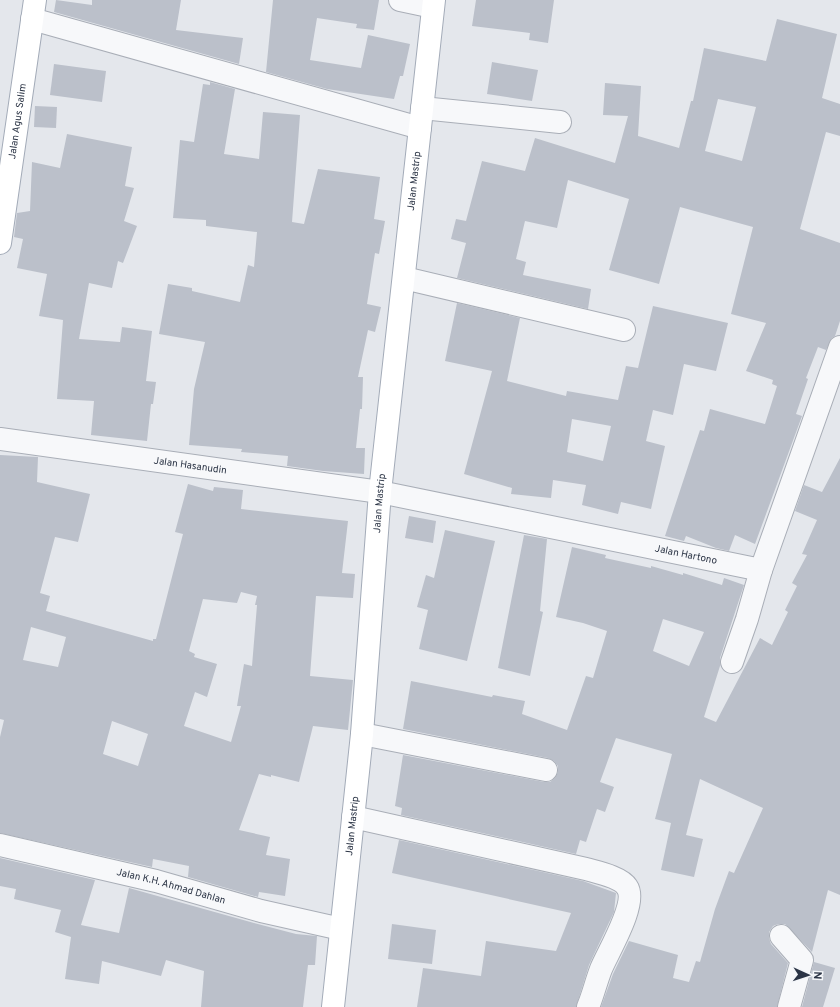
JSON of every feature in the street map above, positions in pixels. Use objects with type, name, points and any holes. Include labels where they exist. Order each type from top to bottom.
[{"type":"main road","name":"Jalan Mastrip","points":[[333,1007],[362,734],[380,492],[433,4]]},
{"type":"main road","name":"Jalan Agus Salim","points":[[0,243],[4,187],[33,10]]},
{"type":"street","points":[[400,0],[433,4]]},
{"type":"street","points":[[33,10],[421,118],[560,122]]},
{"type":"street","points":[[404,278],[624,330]]},
{"type":"street","points":[[732,662],[747,619],[761,570],[833,387],[840,347]]},
{"type":"street","name":"Jalan Hasanudin","points":[[0,440],[380,492]]},
{"type":"street","name":"Jalan Hartono","points":[[380,492],[761,570]]},
{"type":"street","points":[[362,734],[546,770]]},
{"type":"street","points":[[353,817],[586,869],[622,882],[628,888],[629,899],[626,911],[601,969],[588,1007]]},
{"type":"street","name":"Jalan K.H. Ahmad Dahlan","points":[[0,845],[156,881],[261,911],[341,929]]},
{"type":"street","points":[[781,936],[802,960],[789,1007]]},
{"type":"building","points":[[56,0],[92,5],[92,0],[181,0],[176,30],[243,38],[239,64],[54,12]]},
{"type":"building","points":[[273,0],[379,0],[374,30],[356,28],[357,24],[317,18],[310,60],[361,68],[368,35],[410,44],[403,76],[400,76],[394,99],[327,89],[266,72]]},
{"type":"building","points":[[476,0],[554,0],[548,43],[529,40],[530,33],[472,26]]},
{"type":"building","points":[[777,19],[837,34],[822,98],[840,104],[840,136],[826,132],[800,229],[840,243],[840,321],[835,336],[832,338],[826,350],[818,347],[806,378],[808,379],[796,414],[802,416],[755,544],[735,535],[729,551],[716,548],[686,536],[684,541],[665,536],[700,430],[704,431],[710,409],[765,424],[777,386],[772,384],[773,380],[746,371],[766,323],[731,314],[753,227],[680,207],[659,284],[609,270],[629,199],[568,180],[557,228],[525,221],[516,259],[526,262],[523,275],[591,289],[588,309],[457,278],[466,243],[451,239],[456,219],[466,221],[482,161],[525,171],[535,138],[615,163],[628,116],[603,115],[605,83],[641,86],[638,136],[679,148],[691,101],[693,101],[704,48],[766,61]],"holes":[[[718,99],[756,107],[742,161],[705,151]]]},
{"type":"building","points":[[492,62],[538,70],[532,101],[487,94]]},
{"type":"building","points":[[54,64],[106,71],[102,102],[50,95]]},
{"type":"building","points":[[210,82],[235,89],[224,154],[259,159],[263,112],[300,115],[292,222],[304,224],[318,169],[380,177],[374,219],[385,221],[379,254],[375,253],[367,304],[381,307],[375,332],[368,330],[358,377],[363,377],[362,409],[360,409],[356,448],[365,448],[364,474],[323,471],[287,466],[288,456],[241,452],[242,449],[189,445],[194,389],[205,342],[159,334],[168,284],[192,288],[192,291],[240,302],[248,265],[254,267],[257,232],[206,226],[206,220],[173,218],[180,140],[194,142],[203,84],[210,85]]},
{"type":"building","points":[[35,106],[57,107],[56,128],[34,127]]},
{"type":"building","points":[[67,134],[132,147],[125,186],[134,188],[124,221],[137,226],[123,263],[118,261],[112,288],[89,283],[79,339],[120,342],[122,327],[152,331],[146,381],[156,382],[153,404],[151,404],[147,441],[91,435],[94,401],[57,399],[63,320],[39,316],[47,274],[17,268],[23,239],[14,237],[17,213],[30,211],[32,162],[60,168]]},
{"type":"building","points":[[457,303],[520,318],[507,381],[566,396],[567,391],[618,400],[626,366],[638,368],[653,306],[728,323],[716,371],[684,364],[673,415],[653,410],[646,441],[665,446],[651,509],[621,502],[618,514],[582,505],[586,485],[553,480],[551,498],[511,494],[512,488],[464,474],[492,371],[445,361]],"holes":[[[572,419],[611,426],[603,461],[567,452]]]},
{"type":"building","points":[[0,455],[38,457],[37,482],[90,494],[78,542],[55,537],[40,593],[50,596],[46,611],[153,641],[153,639],[156,639],[183,534],[175,532],[188,484],[213,491],[214,487],[243,490],[241,509],[348,521],[342,573],[355,574],[353,598],[316,596],[310,676],[353,680],[348,730],[313,726],[299,782],[271,775],[271,777],[259,774],[239,830],[270,837],[266,855],[290,859],[285,896],[259,892],[258,897],[188,877],[189,866],[153,859],[152,867],[0,833],[0,737],[4,720],[0,719]],"holes":[[[241,592],[257,596],[255,605],[257,605],[252,666],[244,664],[237,706],[241,706],[231,742],[184,726],[195,692],[207,697],[217,664],[194,657],[195,654],[189,651],[203,599],[237,603]],[[31,627],[66,637],[58,667],[23,660]],[[112,721],[148,734],[138,766],[103,754]]]},
{"type":"building","points":[[840,458],[840,895],[828,890],[812,952],[785,924],[773,926],[769,932],[771,944],[788,963],[777,1007],[601,1007],[613,974],[629,941],[678,955],[673,978],[689,982],[696,961],[700,962],[715,909],[729,871],[734,873],[763,808],[700,779],[686,835],[703,839],[694,877],[661,870],[671,823],[655,819],[672,754],[616,738],[600,782],[614,787],[605,812],[597,809],[586,842],[580,840],[576,854],[401,815],[402,808],[395,806],[403,755],[544,782],[550,782],[555,778],[558,772],[558,766],[554,761],[548,758],[403,729],[411,681],[492,697],[493,695],[525,701],[522,714],[567,730],[586,676],[593,678],[607,631],[583,623],[556,617],[572,547],[606,555],[605,558],[651,568],[651,566],[683,575],[683,573],[722,585],[724,578],[744,585],[720,658],[720,666],[704,717],[716,722],[760,638],[772,645],[788,612],[785,610],[797,586],[792,583],[807,555],[802,554],[817,520],[795,511],[804,485],[822,492]],"holes":[[[663,619],[704,632],[689,666],[653,651]]]},
{"type":"building","points":[[409,516],[436,521],[433,543],[405,538]]},
{"type":"building","points":[[445,530],[495,541],[467,661],[419,649],[428,610],[417,607],[426,575],[434,578]]},
{"type":"building","points":[[524,535],[547,539],[540,611],[543,612],[530,676],[498,668]]},
{"type":"building","points":[[399,840],[583,881],[616,893],[614,912],[589,965],[576,1007],[417,1007],[423,968],[481,976],[486,941],[556,951],[571,913],[392,873]]},
{"type":"building","points":[[0,858],[95,880],[81,925],[119,933],[129,888],[296,934],[317,936],[315,965],[308,965],[303,1007],[201,1007],[204,971],[166,960],[161,976],[102,961],[99,984],[65,979],[71,937],[55,932],[61,910],[14,899],[16,889],[0,886]]},
{"type":"building","points":[[392,924],[436,930],[432,964],[388,959]]},
{"type":"building","points":[[814,962],[835,968],[823,1007],[802,1007]]}]
